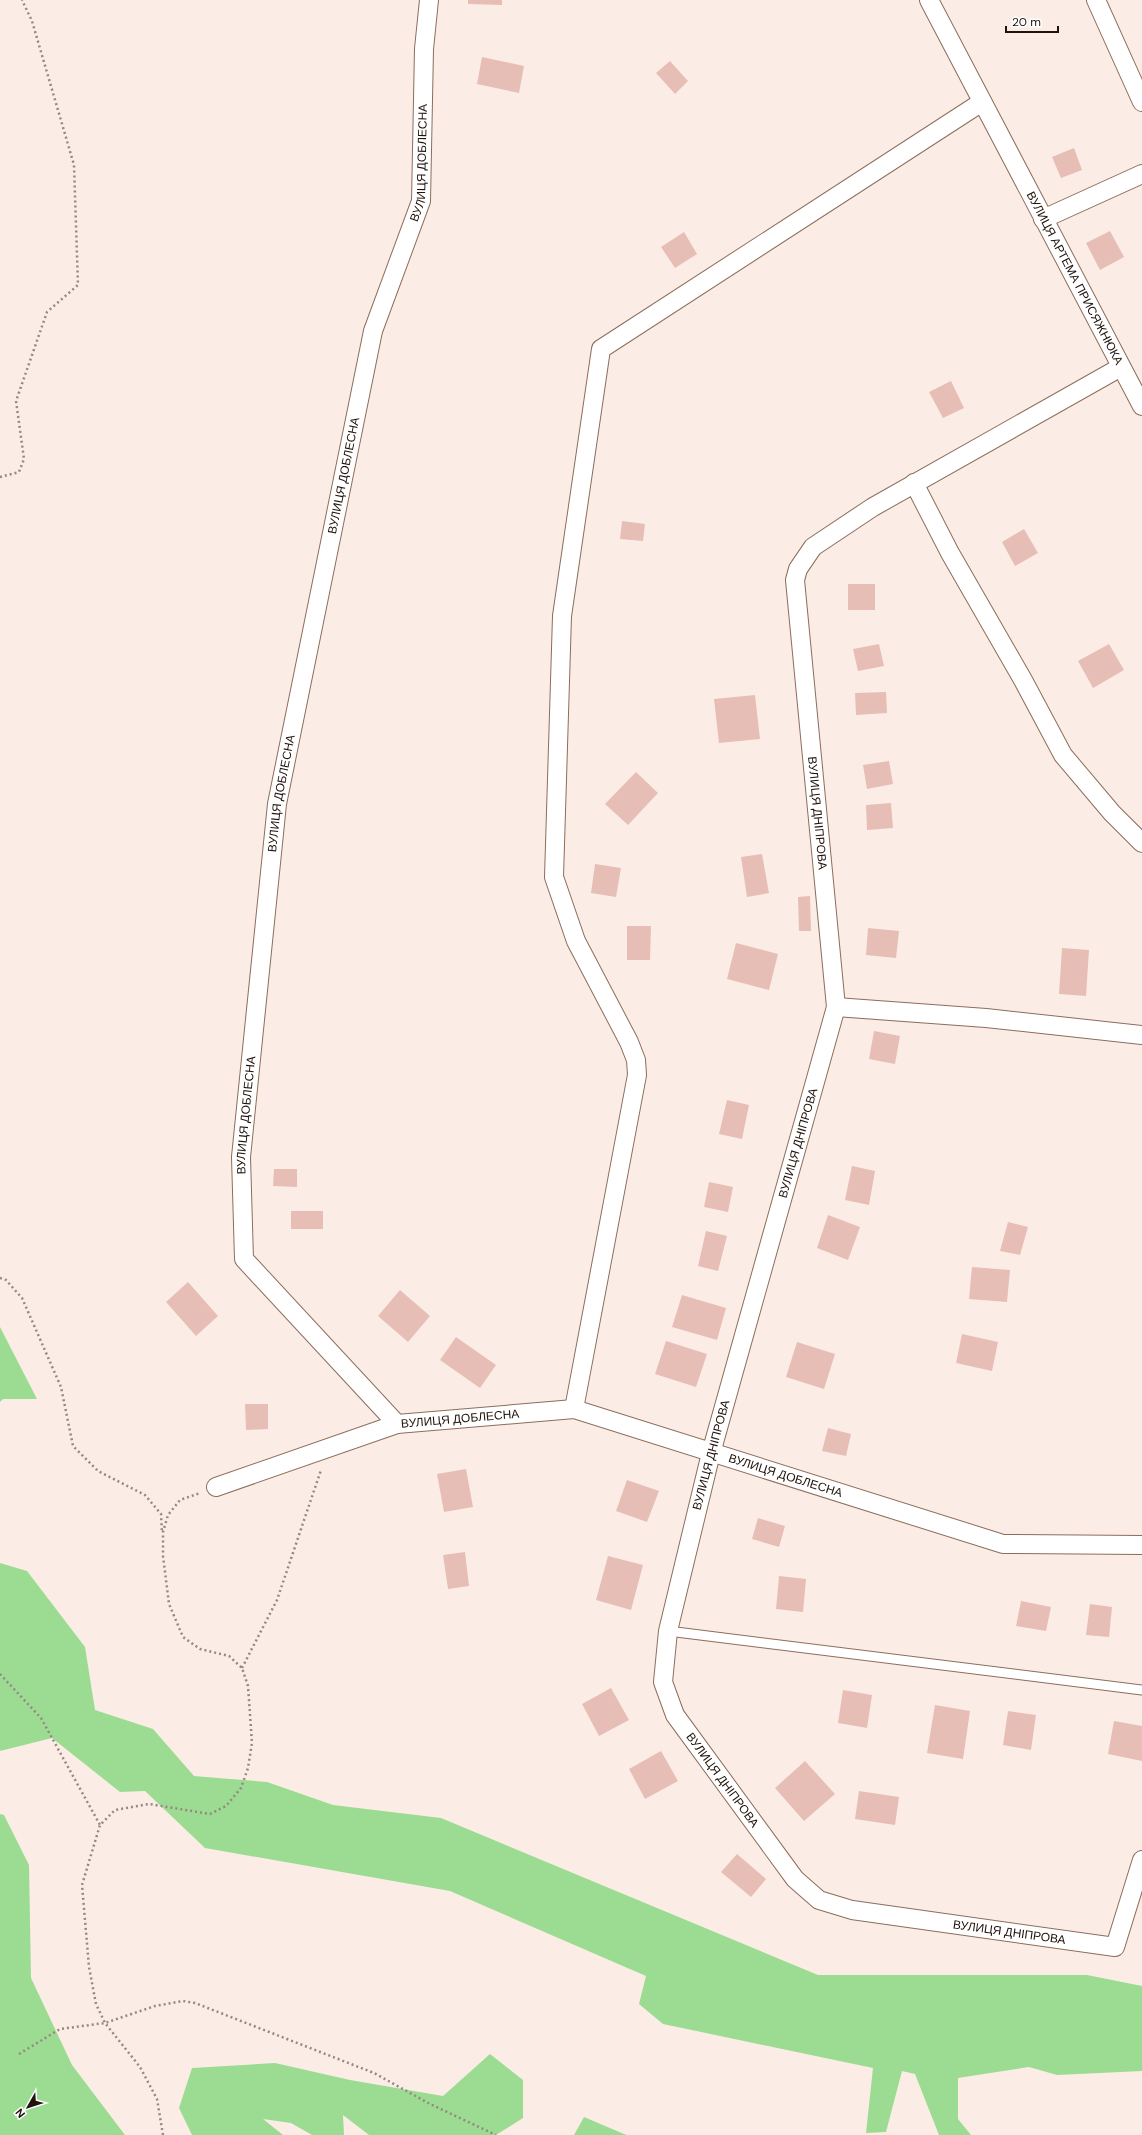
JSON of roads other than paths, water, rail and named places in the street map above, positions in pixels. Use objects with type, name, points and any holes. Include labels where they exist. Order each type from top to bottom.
[{"type":"street","name":"ВУЛИЦЯ ДОБЛЕСНА","points":[[429,0],[424,49],[421,201],[373,331],[277,804],[241,1157],[244,1259],[397,1424],[574,1409],[1002,1544],[1142,1546]]},
{"type":"street","name":"ВУЛИЦЯ АРТЕМА ПРИСЯЖНЮКА","points":[[795,580],[798,569],[813,547],[873,507],[1121,367],[929,0]]},
{"type":"street","points":[[1096,0],[1142,102]]},
{"type":"street","points":[[574,1409],[637,1075],[636,1060],[629,1042],[576,941],[554,876],[562,616],[601,349],[982,102]]},
{"type":"street","points":[[1043,219],[1142,174]]},
{"type":"street","points":[[1121,367],[1142,406]]},
{"type":"street","points":[[914,483],[950,553],[1023,680],[1063,755],[1112,813],[1142,843]]},
{"type":"street","name":"ВУЛИЦЯ ДНІПРОВА","points":[[795,580],[836,1007],[711,1453],[668,1631],[663,1682],[675,1715],[795,1879],[819,1900],[852,1910],[1115,1947],[1142,1860]]},
{"type":"street","points":[[836,1007],[986,1018],[1142,1035]]},
{"type":"street","points":[[216,1487],[397,1424]]},
{"type":"lane","points":[[668,1631],[1142,1690]]}]
